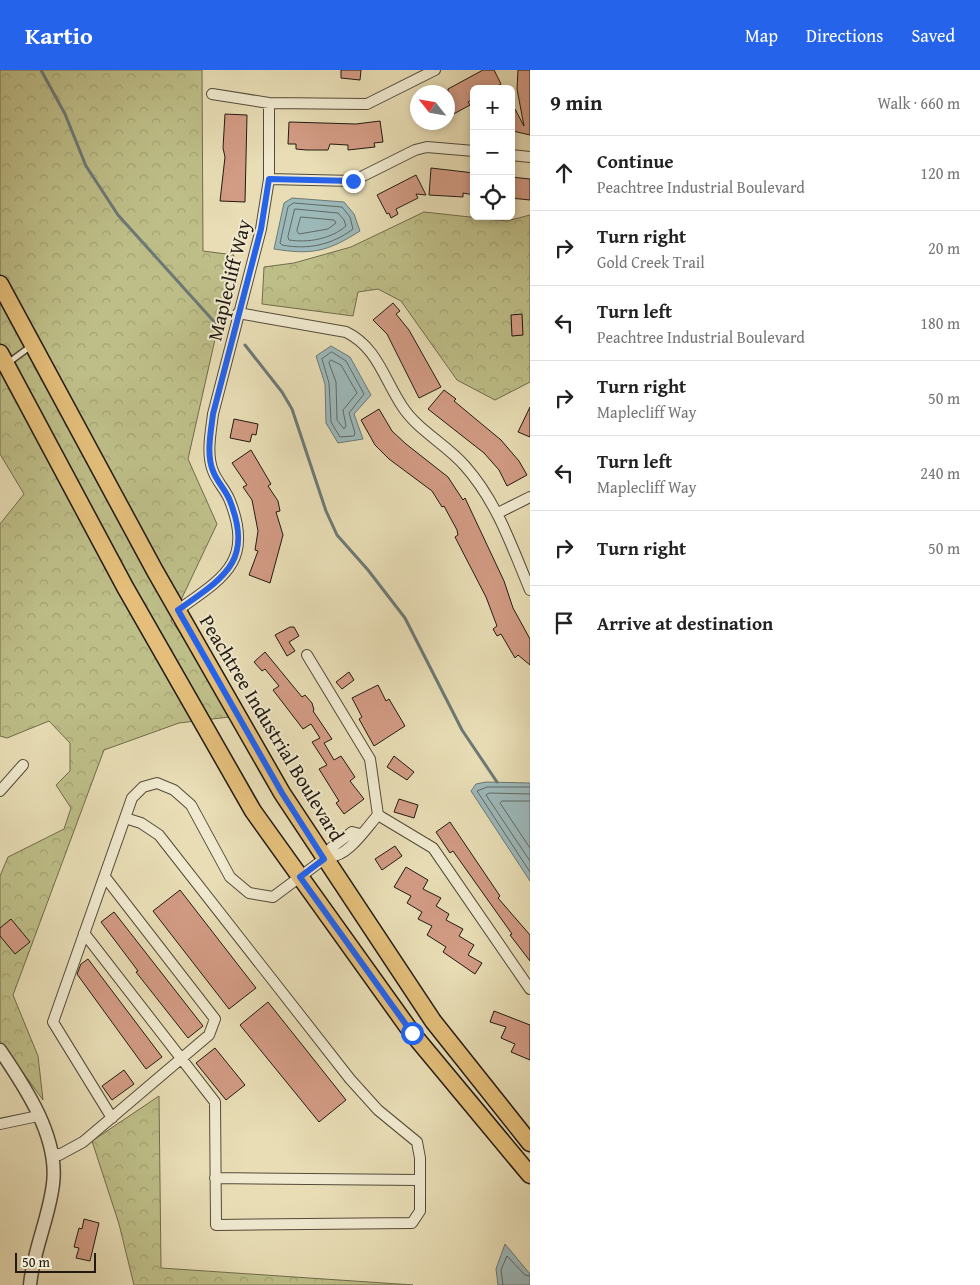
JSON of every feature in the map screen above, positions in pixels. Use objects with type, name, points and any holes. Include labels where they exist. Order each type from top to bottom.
[{"type":"main road","name":"Peachtree Industrial Boulevard","points":[[0,284],[178,610],[282,793],[433,1021],[530,1143]]},
{"type":"main road","points":[[2,363],[130,596],[253,811],[412,1033],[530,1175]]},
{"type":"street","points":[[212,94],[270,103],[367,104],[436,70]]},
{"type":"street","name":"Maplecliff Way","points":[[178,610],[221,579],[238,552],[238,525],[230,498],[212,470],[209,441],[213,414],[261,229],[269,179],[270,103]]},
{"type":"street","points":[[269,179],[353,181],[415,150],[428,147],[470,151]]},
{"type":"street","points":[[515,155],[530,157]]},
{"type":"street","points":[[238,313],[346,332],[360,338],[370,349],[402,406],[414,422],[464,465],[486,492],[498,513],[530,590]]},
{"type":"street","points":[[498,513],[530,498]]},
{"type":"street","points":[[308,655],[370,758],[378,815]]},
{"type":"street","points":[[0,791],[23,765]]},
{"type":"street","points":[[112,1118],[53,1022],[132,798],[143,787],[157,783],[174,790],[191,805],[230,877],[249,893],[273,897],[326,858],[336,856],[358,841],[360,834],[378,815]]},
{"type":"street","points":[[378,815],[433,848],[530,989]]},
{"type":"street","points":[[84,933],[214,1102],[216,1225],[412,1223],[420,1211],[417,1142],[378,1110],[350,1079],[158,835],[141,823],[125,818]]},
{"type":"street","points":[[52,1152],[60,1155],[83,1142],[209,1035],[214,1019],[105,877]]},
{"type":"street","points":[[0,1050],[38,1116],[52,1152],[53,1183],[30,1285]]},
{"type":"street","points":[[0,1124],[38,1116]]},
{"type":"street","points":[[215,1178],[420,1180]]},
{"type":"lane","points":[[2,363],[34,345]]},
{"type":"green space","points":[[0,70],[202,70],[203,251],[234,255],[188,459],[217,524],[171,621],[246,715],[179,723],[104,750],[13,995],[38,1056],[43,1100],[0,1041],[0,876],[8,857],[64,829],[71,808],[56,785],[70,771],[70,743],[49,721],[7,738],[0,736],[0,524],[24,494],[0,454]]},
{"type":"green space","points":[[424,212],[470,217],[470,220],[507,221],[530,215],[530,382],[495,400],[457,380],[401,301],[378,289],[358,292],[353,316],[262,304],[264,267],[294,263],[351,247]]},
{"type":"green space","points":[[159,1096],[161,1268],[413,1285],[134,1285],[119,1224],[92,1141]]},
{"type":"water","points":[[292,198],[344,202],[354,214],[360,231],[338,244],[319,250],[299,252],[274,249],[284,203]]},
{"type":"water","points":[[331,346],[350,357],[371,395],[354,414],[363,439],[338,443],[326,423],[325,384],[316,356]]},
{"type":"water","points":[[486,782],[530,783],[530,881],[471,791],[476,784]]},
{"type":"water","points":[[505,1244],[530,1274],[530,1285],[498,1285],[496,1269]]},
{"type":"building","points":[[341,70],[361,70],[360,80],[341,78]]},
{"type":"building","points":[[483,70],[494,70],[501,84],[470,85],[470,101],[468,102],[470,105],[455,113],[455,85]]},
{"type":"building","points":[[518,70],[530,70],[530,135],[515,131],[515,109],[524,126],[517,89]]},
{"type":"building","points":[[225,114],[247,115],[245,202],[220,201],[225,157],[223,148]]},
{"type":"building","points":[[380,121],[383,142],[374,143],[375,147],[348,150],[348,145],[330,144],[328,150],[306,150],[296,149],[296,144],[288,144],[289,122],[356,124]]},
{"type":"building","points":[[431,168],[470,173],[470,194],[463,193],[463,197],[429,195]]},
{"type":"building","points":[[416,175],[426,195],[416,194],[418,198],[396,209],[398,214],[391,218],[377,195]]},
{"type":"building","points":[[515,177],[530,179],[530,200],[515,198]]},
{"type":"building","points":[[393,303],[400,311],[396,314],[409,330],[441,387],[419,398],[387,334],[373,320]]},
{"type":"building","points":[[522,314],[523,335],[512,336],[511,315]]},
{"type":"building","points":[[444,390],[456,399],[454,401],[501,440],[519,461],[527,475],[507,486],[499,470],[484,453],[428,409]]},
{"type":"building","points":[[530,407],[530,437],[518,432]]},
{"type":"building","points":[[379,409],[392,431],[448,477],[463,500],[465,498],[504,581],[513,608],[530,639],[530,665],[518,655],[515,658],[501,634],[497,636],[493,629],[497,626],[486,597],[455,537],[458,535],[457,530],[444,506],[442,507],[432,491],[389,459],[375,445],[361,420]]},
{"type":"building","points":[[234,419],[258,424],[256,435],[252,434],[250,442],[230,438]]},
{"type":"building","points":[[251,450],[271,484],[268,486],[278,501],[280,511],[276,512],[283,535],[270,583],[249,575],[258,551],[255,550],[258,531],[252,500],[243,487],[247,485],[232,463]]},
{"type":"building","points":[[290,627],[294,627],[299,636],[289,642],[295,651],[287,656],[275,635]]},
{"type":"building","points":[[265,652],[302,697],[305,695],[312,703],[313,711],[332,739],[324,743],[334,760],[341,756],[355,777],[350,781],[364,799],[344,814],[336,803],[339,801],[319,769],[327,765],[312,742],[320,738],[311,724],[303,729],[273,690],[279,686],[265,669],[262,671],[254,662]]},
{"type":"building","points":[[349,672],[354,680],[342,689],[336,682]]},
{"type":"building","points":[[378,685],[386,701],[389,699],[405,726],[374,746],[359,719],[362,717],[352,698]]},
{"type":"building","points":[[394,756],[414,772],[407,780],[387,767]]},
{"type":"building","points":[[399,799],[418,805],[414,818],[394,812]]},
{"type":"building","points":[[450,822],[500,896],[498,898],[530,935],[530,961],[453,851],[450,853],[436,832]]},
{"type":"building","points":[[395,846],[402,856],[382,870],[375,859]]},
{"type":"building","points":[[406,867],[428,880],[423,889],[441,898],[436,906],[449,914],[446,920],[463,929],[459,936],[474,945],[468,955],[482,963],[475,974],[443,952],[446,947],[427,935],[432,926],[418,919],[422,912],[407,903],[411,896],[394,887]]},
{"type":"building","points":[[180,890],[256,988],[229,1009],[153,911]]},
{"type":"building","points":[[114,912],[203,1026],[188,1038],[136,972],[138,971],[101,922]]},
{"type":"building","points":[[11,919],[30,942],[15,954],[0,936],[0,928]]},
{"type":"building","points":[[88,959],[162,1057],[146,1069],[77,974],[81,964]]},
{"type":"building","points":[[268,1002],[346,1100],[319,1122],[240,1025]]},
{"type":"building","points":[[494,1011],[530,1025],[530,1060],[511,1052],[515,1044],[501,1038],[506,1027],[490,1022]]},
{"type":"building","points":[[215,1048],[245,1085],[226,1100],[196,1063]]},
{"type":"building","points":[[124,1070],[134,1084],[112,1100],[102,1086]]},
{"type":"building","points":[[84,1219],[99,1223],[90,1261],[76,1258],[79,1248],[74,1247],[79,1228],[82,1229]]},
{"type":"waterway","points":[[41,70],[65,114],[86,166],[118,215],[218,326]]},
{"type":"waterway","points":[[245,345],[282,392],[292,409],[326,511],[337,535],[368,570],[405,618],[462,730],[497,782]]},
{"type":"route","points":[[353,181],[269,179],[261,229],[213,414],[209,441],[212,470],[230,498],[238,525],[238,552],[221,579],[178,610],[282,793],[324,859],[300,877],[412,1033]]}]
